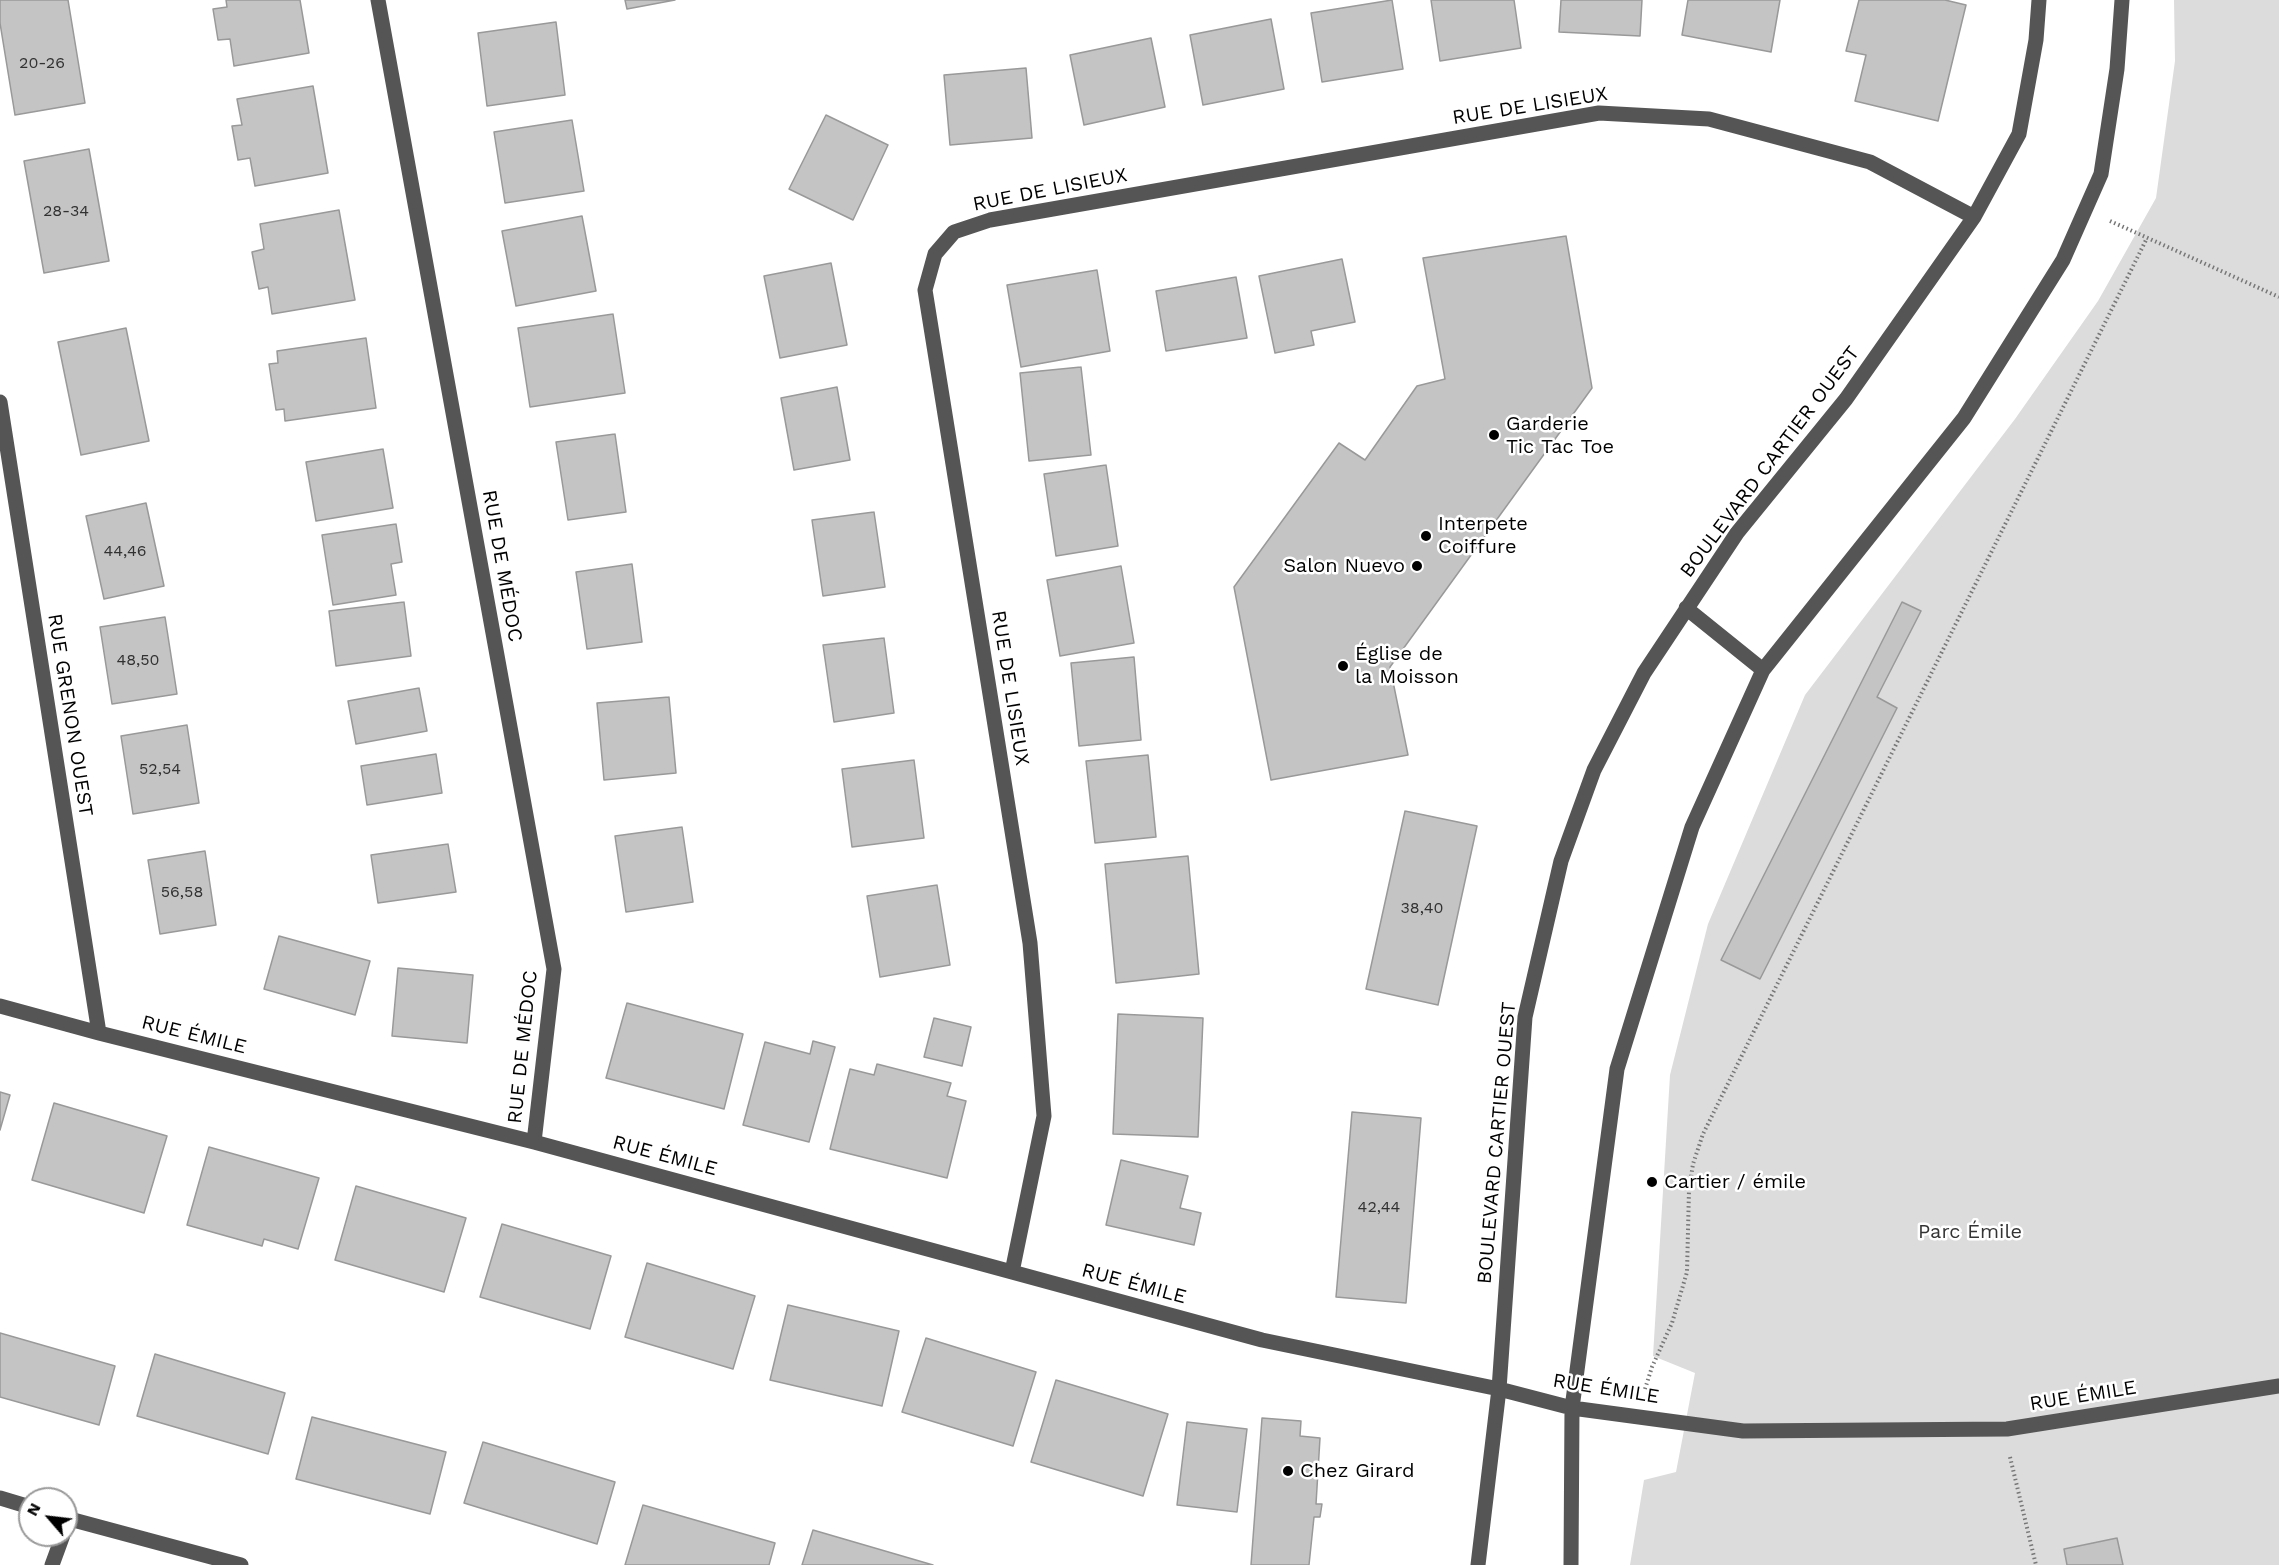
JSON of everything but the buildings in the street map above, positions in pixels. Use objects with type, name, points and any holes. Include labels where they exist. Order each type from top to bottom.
[{"type":"street","name":"RUE DE MÉDOC","points":[[378,0],[554,969],[534,1142]]},
{"type":"street","name":"BOULEVARD CARTIER OUEST","points":[[1478,1565],[1499,1389],[1525,1017],[1561,861],[1594,770],[1644,673],[1737,534],[1846,399],[1974,217],[2019,134],[2036,40],[2039,0]]},
{"type":"street","points":[[1571,1565],[1572,1408],[1617,1069],[1692,827],[1763,670],[1964,418],[2063,260],[2101,174],[2118,69],[2122,0]]},
{"type":"street","name":"RUE DE LISIEUX","points":[[1012,1272],[1044,1116],[1030,943],[925,290],[935,254],[954,232],[990,220],[1599,113],[1709,119],[1869,162],[1974,217]]},
{"type":"street","name":"RUE GRENON OUEST","points":[[0,402],[99,1033]]},
{"type":"street","points":[[1686,608],[1763,670]]},
{"type":"street","name":"RUE ÉMILE","points":[[0,1006],[534,1142],[1262,1340],[1499,1389],[1572,1408],[1743,1431],[2007,1429],[2279,1386]]},
{"type":"street","points":[[0,1498],[18,1503]]},
{"type":"street","points":[[78,1523],[241,1565]]},
{"type":"street","points":[[52,1565],[59,1547]]},
{"type":"path","points":[[2085,209],[2279,297]]},
{"type":"path","points":[[1636,1417],[1652,1367],[1672,1323],[1687,1272],[1689,1190],[1693,1164],[1703,1134],[2147,238]]},
{"type":"path","points":[[2007,1429],[2010,1460],[2036,1565]]},
{"type":"green space","name":"Parc Émile","points":[[2174,0],[2279,0],[2279,1565],[1630,1565],[1644,1480],[1676,1472],[1695,1373],[1653,1356],[1670,1075],[1708,924],[1805,695],[2015,419],[2098,301],[2156,198],[2175,61]]},
{"type":"place","name":"Garderie Tic Tac Toe","points":[[1494,435]]},
{"type":"place","name":"Interpete Coiffure","points":[[1426,536]]},
{"type":"place","name":"Salon Nuevo","points":[[1417,566]]},
{"type":"place","name":"Église de la Moisson","points":[[1343,666]]},
{"type":"place","name":"Cartier / émile","points":[[1652,1182]]},
{"type":"place","name":"Chez Girard","points":[[1288,1471]]}]
